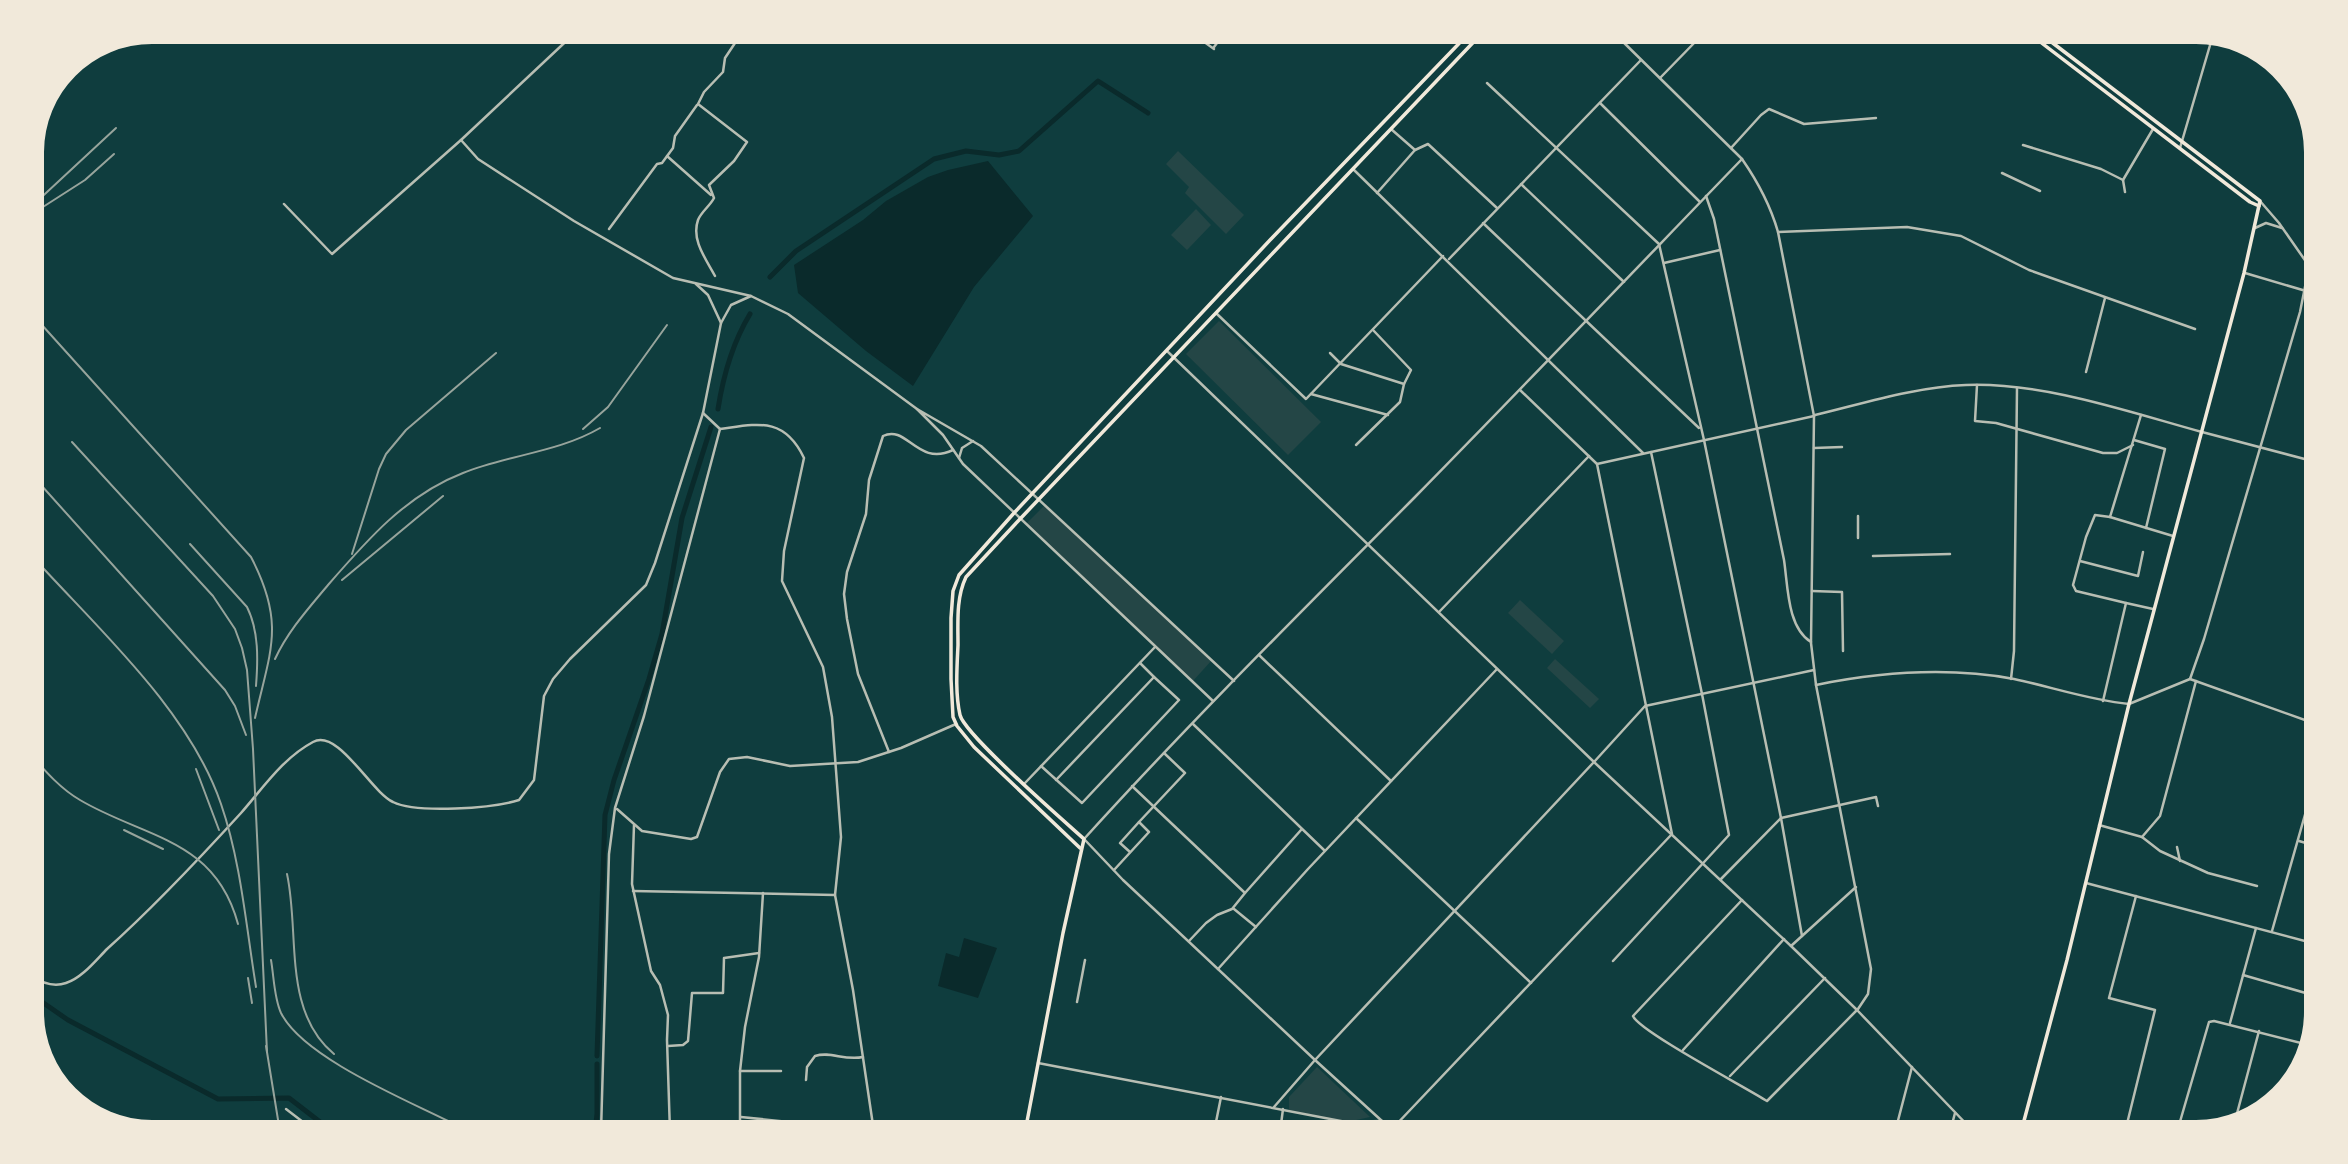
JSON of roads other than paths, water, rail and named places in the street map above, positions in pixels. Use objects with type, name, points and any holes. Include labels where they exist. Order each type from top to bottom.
[{"type":"main road","points":[[1080,848],[974,747],[953,718],[951,618],[954,585],[970,561],[1014,513],[1271,239],[1459,44]]},
{"type":"main road","points":[[1027,1120],[1080,848],[1084,839],[979,741],[963,722],[957,677],[957,620],[962,585],[966,577],[1020,519],[1472,44]]},
{"type":"main road","points":[[2042,44],[2153,129],[2181,146],[2260,204]]},
{"type":"main road","points":[[2052,44],[2251,202],[2260,204]]},
{"type":"main road","points":[[2025,1120],[2129,704],[2260,204]]},
{"type":"street","points":[[284,204],[332,254],[565,44]]},
{"type":"street","points":[[609,229],[657,164],[662,163],[673,148],[675,136],[704,92],[723,72],[725,58],[735,44]]},
{"type":"street","points":[[1624,44],[1742,159],[1757,179],[1771,209],[1777,232],[1814,415],[1811,643],[1816,685],[1871,969],[1868,994],[1857,1010],[1767,1101],[1656,1036],[1635,1021],[1633,1016],[1742,900]]},
{"type":"street","points":[[1660,78],[1693,44]]},
{"type":"street","points":[[2181,146],[2210,45]]},
{"type":"street","points":[[1448,260],[1641,60]]},
{"type":"street","points":[[1487,83],[1660,244],[1704,440],[1781,818],[1802,936]]},
{"type":"street","points":[[1600,103],[1700,202]]},
{"type":"street","points":[[698,104],[747,142],[734,161],[709,185],[714,198],[698,218],[695,237],[715,276]]},
{"type":"street","points":[[1731,148],[1769,109],[1804,124],[1876,118]]},
{"type":"street","points":[[1390,128],[1415,150]]},
{"type":"street","points":[[2125,192],[2123,180],[2153,129]]},
{"type":"street","points":[[461,140],[478,159],[673,278],[751,296],[788,314],[917,409],[987,450],[1234,681]]},
{"type":"street","points":[[1377,192],[1415,150],[1428,144],[1497,208]]},
{"type":"street","points":[[2023,145],[2101,169],[2123,180]]},
{"type":"street","points":[[667,156],[714,198]]},
{"type":"street","points":[[1381,1120],[1218,969],[1084,839],[1367,543],[1520,390],[1742,159]]},
{"type":"street","points":[[1352,169],[1643,453]]},
{"type":"street","points":[[2002,173],[2040,191]]},
{"type":"street","points":[[1521,184],[1624,282]]},
{"type":"street","points":[[1706,196],[1714,219],[1797,629],[1811,643]]},
{"type":"street","points":[[2260,204],[2273,215],[2304,260]]},
{"type":"street","points":[[1483,223],[1701,429]]},
{"type":"street","points":[[2255,228],[2266,223],[2284,230]]},
{"type":"street","points":[[1777,232],[1907,227],[1961,236],[2027,269],[2073,288],[2195,329]]},
{"type":"street","points":[[1664,263],[1720,250]]},
{"type":"street","points":[[1216,313],[1306,400],[1443,256]]},
{"type":"street","points":[[2244,273],[2304,290]]},
{"type":"street","points":[[696,284],[708,295],[721,323]]},
{"type":"street","points":[[44,983],[65,984],[76,978],[124,935],[203,854],[265,784],[315,740],[326,739],[340,748],[376,790],[394,803],[414,807],[487,808],[519,800],[534,780],[544,696],[553,679],[646,585],[703,414],[721,323],[731,305],[751,296]]},
{"type":"street","points":[[2086,372],[2105,298]]},
{"type":"street","points":[[1816,685],[1844,679],[1961,672],[2011,679],[2103,701],[2129,704],[2190,678],[2212,614],[2304,298]]},
{"type":"street","points":[[1356,445],[1400,402],[1411,370],[1373,330]]},
{"type":"street","points":[[1167,351],[1594,762],[1825,978],[1962,1120]]},
{"type":"street","points":[[1329,353],[1341,364],[1404,384]]},
{"type":"street","points":[[1976,385],[1975,421],[1996,423],[2103,453],[2117,453],[2134,442],[2165,449],[2147,528]]},
{"type":"street","points":[[1597,464],[1913,391],[1976,385],[2017,388],[2090,401],[2304,459]]},
{"type":"street","points":[[2011,679],[2014,651],[2017,388]]},
{"type":"street","points":[[1520,390],[1597,464],[1672,834]]},
{"type":"street","points":[[1311,394],[1388,415]]},
{"type":"street","points":[[917,409],[943,435],[959,460],[1214,702]]},
{"type":"street","points":[[703,414],[720,429],[763,423],[776,428],[799,447],[804,458],[784,551],[782,581],[823,667],[832,717],[841,837],[835,895],[872,1120]]},
{"type":"street","points":[[2110,517],[2141,415]]},
{"type":"street","points":[[601,1120],[609,854],[615,808],[644,716],[720,429]]},
{"type":"street","points":[[889,752],[858,674],[844,594],[847,572],[866,514],[869,480],[883,436],[890,433],[898,435],[930,455],[943,455],[953,450]]},
{"type":"street","points":[[959,460],[962,448],[973,441]]},
{"type":"street","points":[[1814,448],[1842,447]]},
{"type":"street","points":[[1613,961],[1729,835],[1651,452]]},
{"type":"street","points":[[1439,612],[1589,456]]},
{"type":"street","points":[[2154,610],[2076,591],[2073,585],[2095,515],[2173,536]]},
{"type":"street","points":[[1858,516],[1858,538]]},
{"type":"street","points":[[2080,561],[2138,576],[2143,552]]},
{"type":"street","points":[[1873,556],[1950,554]]},
{"type":"street","points":[[1812,591],[1842,592],[1843,651]]},
{"type":"street","points":[[2103,701],[2126,603]]},
{"type":"street","points":[[1025,783],[1155,647]]},
{"type":"street","points":[[1259,655],[1391,782]]},
{"type":"street","points":[[1041,766],[1082,803],[1179,701],[1140,663]]},
{"type":"street","points":[[1218,969],[1325,851],[1498,669]]},
{"type":"street","points":[[1274,1107],[1646,706],[1814,670]]},
{"type":"street","points":[[1056,780],[1154,677]]},
{"type":"street","points":[[2190,678],[2304,720]]},
{"type":"street","points":[[2142,837],[2160,816],[2196,681]]},
{"type":"street","points":[[615,808],[642,831],[691,839],[697,836],[720,772],[729,759],[747,757],[790,766],[858,762],[956,724]]},
{"type":"street","points":[[1193,724],[1325,851]]},
{"type":"street","points":[[1130,852],[1119,843],[1185,773],[1164,753]]},
{"type":"street","points":[[1132,786],[1245,893]]},
{"type":"street","points":[[1721,880],[1781,818],[1876,797],[1878,806]]},
{"type":"street","points":[[1356,818],[1531,983]]},
{"type":"street","points":[[1114,870],[1149,832],[1139,822]]},
{"type":"street","points":[[2272,931],[2304,822]]},
{"type":"street","points":[[634,825],[631,852],[633,891],[651,971],[660,985],[668,1015],[670,1120]]},
{"type":"street","points":[[2099,825],[2142,837],[2160,851],[2208,873],[2257,886]]},
{"type":"street","points":[[1189,941],[1206,923],[1233,908],[1302,829]]},
{"type":"street","points":[[1401,1120],[1672,834]]},
{"type":"street","points":[[2299,841],[2304,842]]},
{"type":"street","points":[[2177,847],[2180,860]]},
{"type":"street","points":[[2085,883],[2304,940]]},
{"type":"street","points":[[1791,946],[1856,887]]},
{"type":"street","points":[[633,891],[835,895]]},
{"type":"street","points":[[741,1120],[740,1071],[759,953],[763,893]]},
{"type":"street","points":[[2128,1120],[2155,1010],[2109,998],[2136,897]]},
{"type":"street","points":[[1233,908],[1255,928]]},
{"type":"street","points":[[2229,1024],[2256,928]]},
{"type":"street","points":[[1682,1051],[1784,939]]},
{"type":"street","points":[[668,1046],[684,1045],[688,1041],[692,993],[723,993],[724,958],[759,953]]},
{"type":"street","points":[[1077,1002],[1085,960]]},
{"type":"street","points":[[2243,975],[2304,993]]},
{"type":"street","points":[[1729,1077],[1825,978]]},
{"type":"street","points":[[2180,1120],[2206,1026],[2214,1021],[2300,1042]]},
{"type":"street","points":[[2237,1112],[2259,1031]]},
{"type":"street","points":[[806,1080],[807,1067],[815,1056],[827,1054],[851,1059],[863,1056]]},
{"type":"street","points":[[1038,1063],[1336,1120]]},
{"type":"street","points":[[1898,1120],[1912,1067]]},
{"type":"street","points":[[740,1071],[780,1071]]},
{"type":"street","points":[[1216,1120],[1221,1097]]},
{"type":"street","points":[[286,1109],[300,1120]]},
{"type":"street","points":[[1282,1120],[1283,1109]]},
{"type":"street","points":[[1953,1120],[1955,1113]]},
{"type":"street","points":[[741,1117],[770,1120]]},
{"type":"waterway","points":[[770,277],[796,251],[934,159],[966,151],[999,155],[1019,151],[1098,81],[1148,113]]},
{"type":"waterway","points":[[718,409],[730,360],[750,314]]},
{"type":"waterway","points":[[597,1056],[605,815],[662,634],[682,518],[711,427]]},
{"type":"waterway","points":[[44,1003],[68,1020],[218,1099],[289,1098],[317,1120]]},
{"type":"waterway","points":[[596,1120],[597,1064]]},
{"type":"railway","points":[[44,195],[116,128]]},
{"type":"railway","points":[[44,206],[85,180],[114,154]]},
{"type":"railway","points":[[583,429],[608,407],[667,325]]},
{"type":"railway","points":[[44,327],[251,557],[262,580],[272,620],[270,655],[255,718]]},
{"type":"railway","points":[[352,554],[386,454],[406,430],[496,353]]},
{"type":"railway","points":[[275,659],[299,620],[343,568],[389,520],[423,493],[463,473],[568,443],[600,428]]},
{"type":"railway","points":[[72,442],[213,596],[235,629],[242,648],[247,670],[253,749],[267,1052]]},
{"type":"railway","points":[[44,488],[225,690],[235,706],[246,735]]},
{"type":"railway","points":[[342,580],[443,496]]},
{"type":"railway","points":[[190,544],[247,607],[256,636],[256,686]]},
{"type":"railway","points":[[44,569],[165,703],[206,769],[228,826],[242,894],[256,987]]},
{"type":"railway","points":[[196,769],[219,830]]},
{"type":"railway","points":[[44,770],[73,796],[104,813],[152,833],[195,857],[213,874],[227,896],[238,924]]},
{"type":"railway","points":[[124,830],[163,849]]},
{"type":"railway","points":[[287,874],[300,994],[307,1016],[318,1036],[334,1054]]},
{"type":"railway","points":[[271,960],[281,1013],[310,1045],[356,1075],[446,1120]]},
{"type":"railway","points":[[248,978],[252,1003]]},
{"type":"railway","points":[[266,1046],[278,1120]]}]
